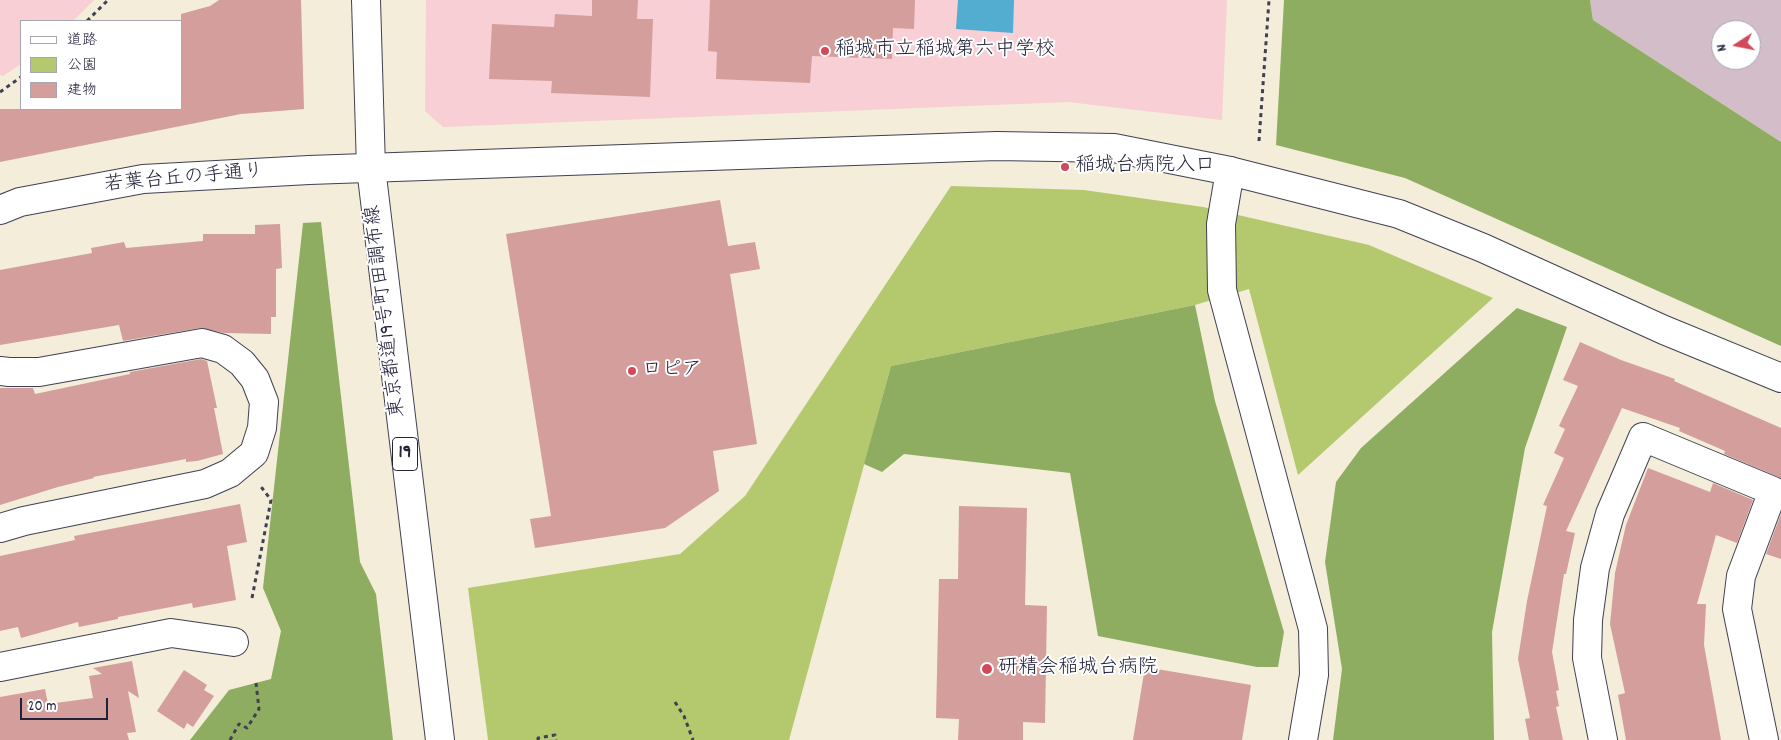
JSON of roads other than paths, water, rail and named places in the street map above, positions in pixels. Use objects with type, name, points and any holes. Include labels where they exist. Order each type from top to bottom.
[{"type":"street","name":"東京都道19号町田調布線","points":[[366,0],[371,168],[440,740]]},
{"type":"street","name":"若葉台丘の手通り","points":[[0,210],[20,202],[143,179],[371,168],[997,146],[1114,148],[1230,171],[1399,214],[1483,248],[1664,330],[1781,378]]},
{"type":"street","points":[[1230,171],[1221,224],[1222,290],[1313,629],[1314,675],[1303,740]]},
{"type":"street","points":[[0,370],[9,372],[39,372],[202,343],[223,349],[242,363],[255,378],[264,402],[262,428],[254,453],[230,473],[205,484],[24,521],[0,528]]},
{"type":"street","points":[[1603,740],[1587,658],[1588,620],[1596,568],[1610,514],[1643,437],[1773,491],[1741,576],[1737,609],[1769,733]]},
{"type":"street","points":[[0,667],[171,633],[234,642]]},
{"type":"water","points":[[958,0],[1014,0],[1013,33],[956,29]]},
{"type":"place","name":"稲城市立稲城第六中学校","points":[[825,51]]},
{"type":"place","name":"稲城台病院入口","points":[[1065,167]]},
{"type":"place","name":"ロピア","points":[[632,371]]},
{"type":"place","name":"研精会稲城台病院","points":[[987,669]]}]
